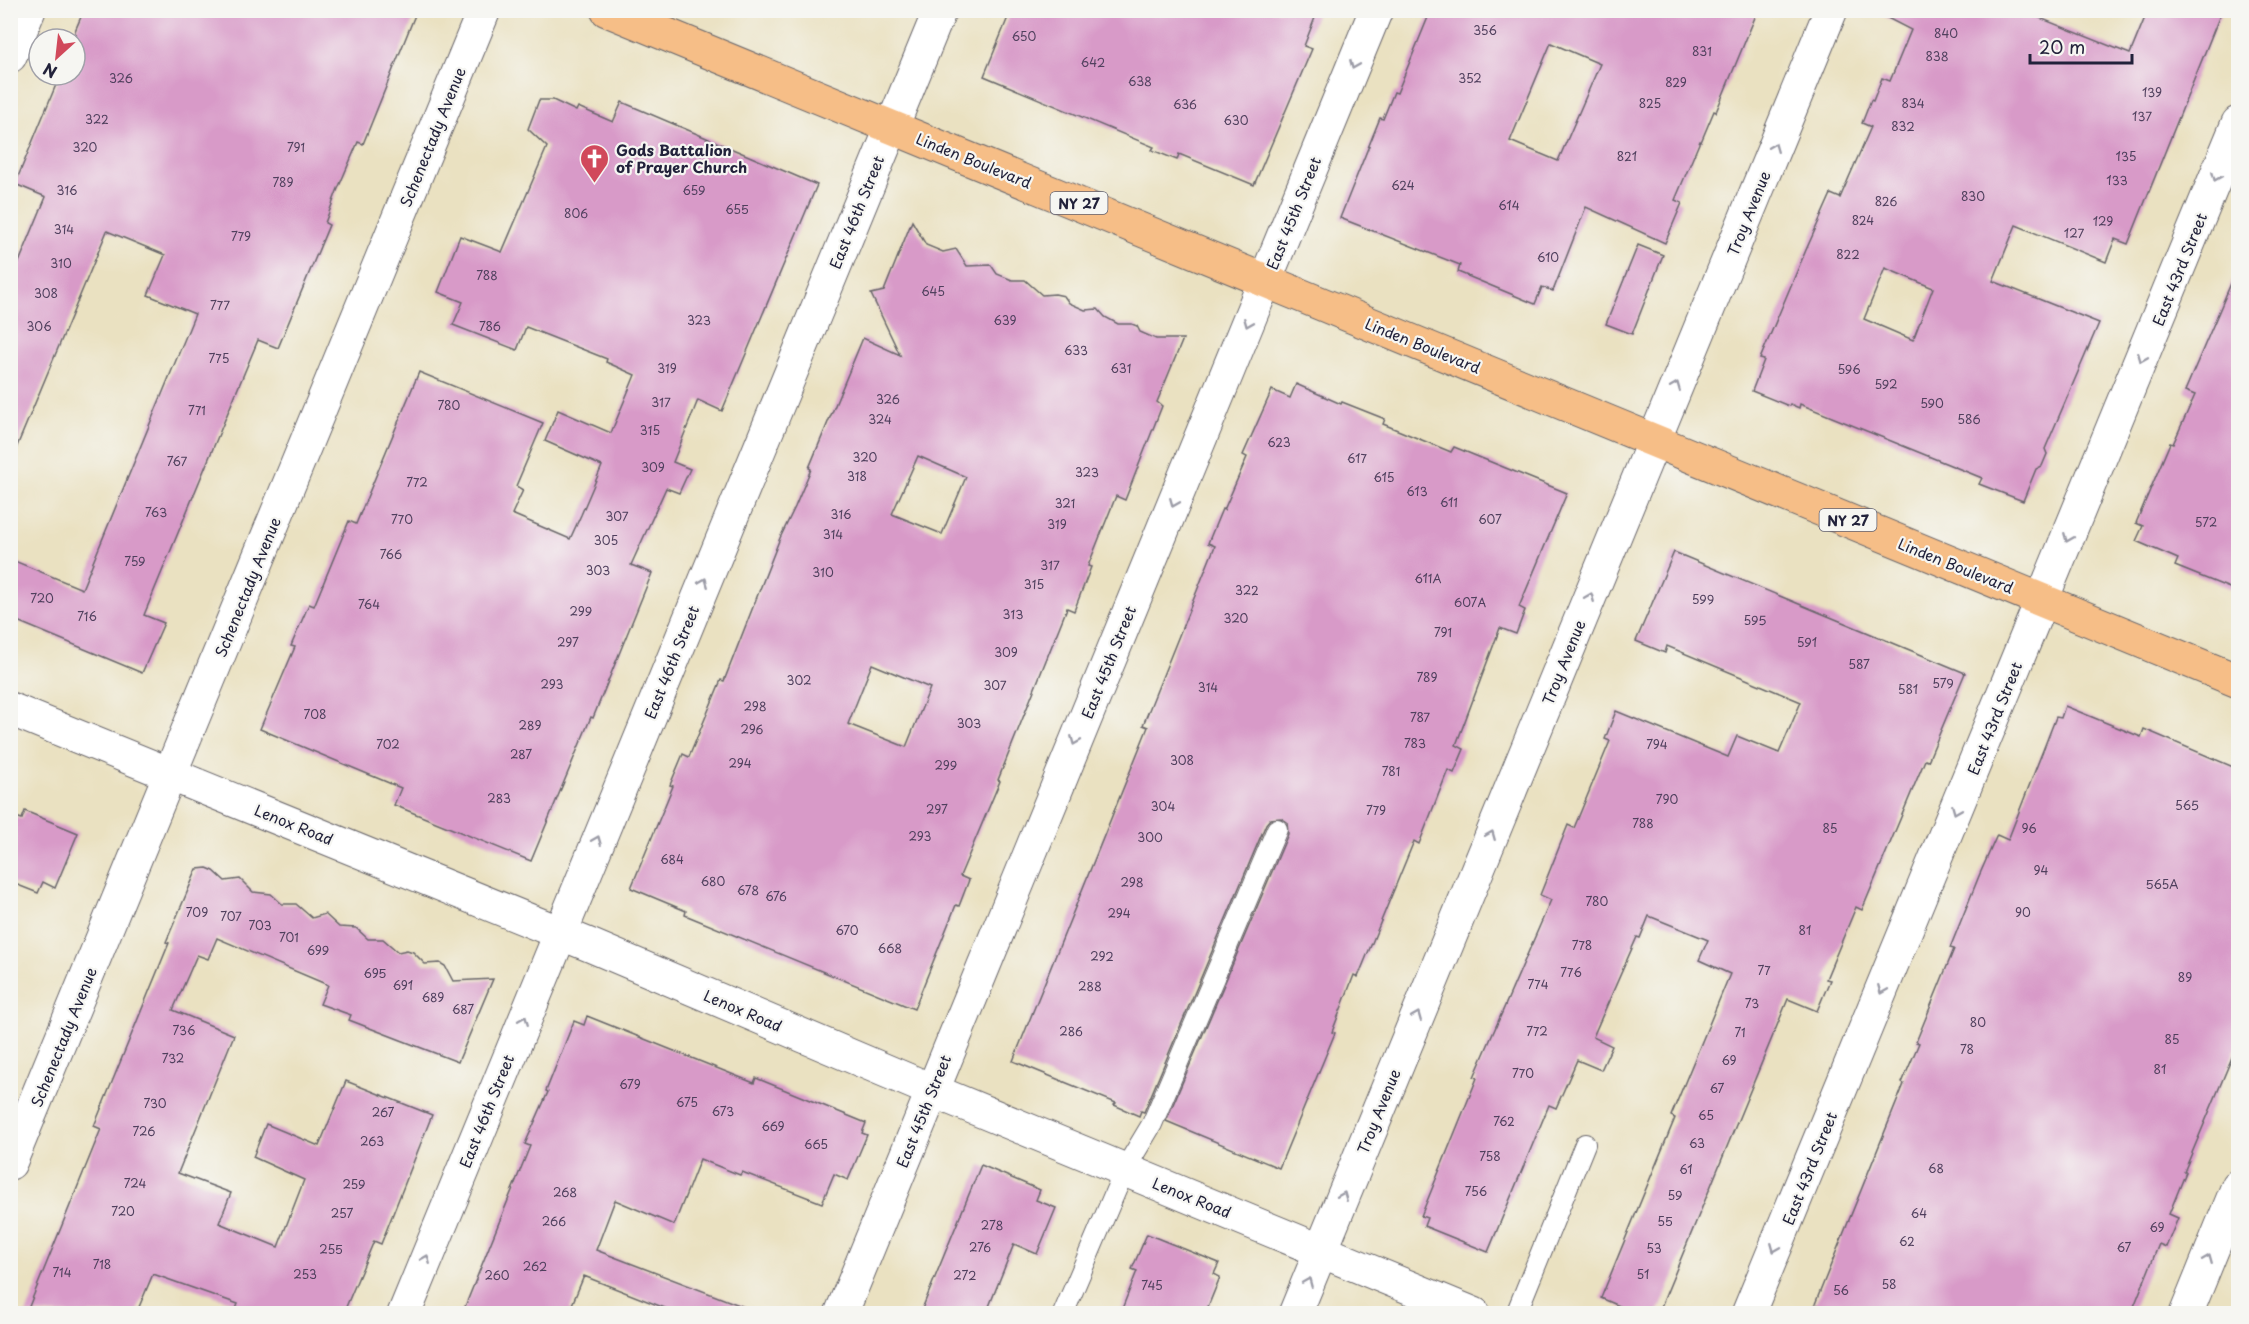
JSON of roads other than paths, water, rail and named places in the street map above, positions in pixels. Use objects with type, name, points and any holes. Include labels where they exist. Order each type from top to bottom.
[{"type":"highway","name":"Linden Boulevard","points":[[607,10],[2238,681]]},
{"type":"street","points":[[10,57],[29,10]]},
{"type":"street","name":"Schenectady Avenue","points":[[10,1163],[484,10]]},
{"type":"street","name":"East 46th Street","points":[[404,1314],[939,10]]},
{"type":"street","name":"East 45th Street","points":[[840,1314],[1376,10]]},
{"type":"street","name":"Troy Avenue","points":[[1295,1314],[1831,10]]},
{"type":"street","name":"East 43rd Street","points":[[1748,1314],[2238,123]]},
{"type":"street","name":"Lenox Road","points":[[10,709],[560,933],[931,1090],[1474,1314]]},
{"type":"street","points":[[2186,1314],[2238,1186]]},
{"type":"lane","points":[[1064,1314],[1125,1169],[1152,1124],[1277,829]]},
{"type":"lane","points":[[1516,1314],[1585,1144]]},
{"type":"place","name":"Gods Battalion of Prayer Church","points":[[595,184]]}]
